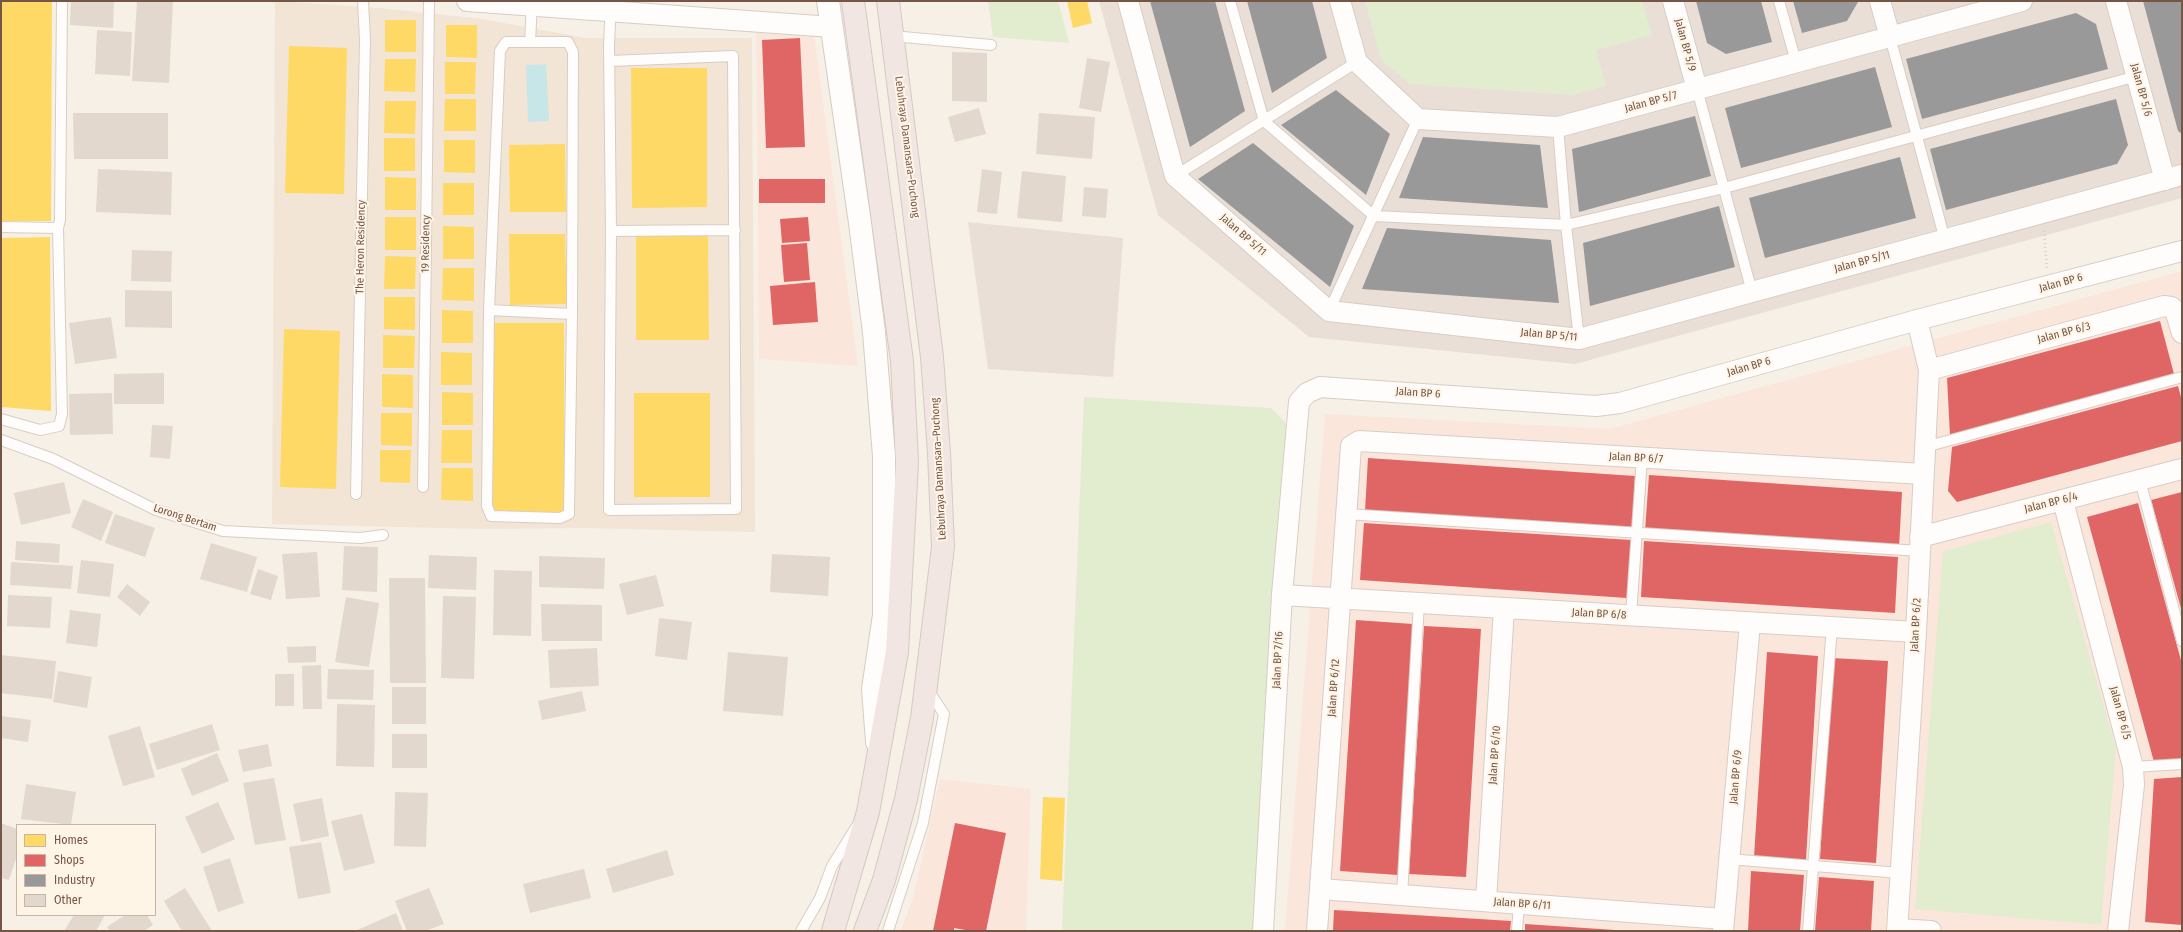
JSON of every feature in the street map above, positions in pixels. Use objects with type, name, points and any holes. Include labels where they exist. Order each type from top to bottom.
[{"type":"highway","points":[[833,931],[868,812],[897,652],[907,462],[902,361],[853,1]]},
{"type":"highway","name":"Lebuhraya Damansara–Puchong","points":[[866,931],[884,880],[906,799],[922,718],[943,547],[940,454],[932,357],[888,1]]},
{"type":"street","points":[[467,1],[611,6],[832,27]]},
{"type":"street","points":[[828,1],[853,162],[874,332],[884,456],[884,615],[873,689],[878,756]]},
{"type":"street","points":[[1128,1],[1175,176]]},
{"type":"street","points":[[1340,1],[1357,62],[1418,119]]},
{"type":"street","name":"Jalan BP 5/9","points":[[1673,1],[1697,89]]},
{"type":"street","points":[[1880,1],[1890,37]]},
{"type":"street","name":"Jalan BP 5/7","points":[[1418,119],[1558,127],[1890,37],[1996,4],[2022,1]]},
{"type":"street","name":"Jalan BP 5/6","points":[[2116,1],[2137,76],[2173,177]]},
{"type":"street","name":"Jalan BP 5/11","points":[[1175,176],[1329,310],[1579,339],[2173,177]]},
{"type":"street","name":"Jalan BP 6","points":[[1307,393],[1320,387],[1596,406],[1620,403],[1917,320],[2182,251]]},
{"type":"street","name":"Jalan BP 6/3","points":[[1929,370],[2164,306],[2171,307],[2175,310],[2182,333]]},
{"type":"street","name":"Jalan BP 6/2","points":[[1897,930],[1916,632],[1929,370],[1917,320]]},
{"type":"street","name":"Jalan BP 7/16","points":[[1263,931],[1282,595],[1299,402],[1307,393]]},
{"type":"street","name":"Jalan BP 6/7","points":[[1351,446],[1359,441],[1923,474]]},
{"type":"street","name":"Jalan BP 6/12","points":[[1317,931],[1351,446]]},
{"type":"street","name":"Jalan BP 6/4","points":[[1920,544],[2063,501],[2182,469]]},
{"type":"street","name":"Jalan BP 6/5","points":[[2063,501],[2133,767],[2134,785],[2118,931]]},
{"type":"street","name":"Jalan BP 6/8","points":[[1282,595],[1916,632]]},
{"type":"street","name":"Jalan BP 6/10","points":[[1486,901],[1504,608]]},
{"type":"street","name":"Jalan BP 6/9","points":[[1723,925],[1750,622]]},
{"type":"street","name":"Jalan BP 6/11","points":[[1320,889],[1486,901],[1723,925]]},
{"type":"street","points":[[1897,930],[1931,931]]},
{"type":"lane","points":[[1,419],[40,430],[59,426],[62,414],[58,228],[60,220],[62,1]]},
{"type":"lane","name":"The Heron Residency","points":[[356,494],[365,40],[363,1]]},
{"type":"lane","name":"19 Residency","points":[[423,487],[429,1]]},
{"type":"lane","points":[[1230,1],[1264,121],[1374,216],[1566,225],[1724,188],[2137,76]]},
{"type":"lane","points":[[1779,1],[1796,62]]},
{"type":"lane","points":[[530,42],[532,3]]},
{"type":"lane","points":[[610,61],[733,56],[736,510],[609,510],[611,231],[610,61],[611,6]]},
{"type":"lane","points":[[892,36],[991,45]]},
{"type":"lane","points":[[1890,37],[1945,240]]},
{"type":"lane","points":[[506,42],[530,42],[568,42],[573,52],[572,314],[569,514],[560,518],[491,516],[487,506],[489,310],[500,51],[506,42]]},
{"type":"lane","points":[[1175,176],[1357,62]]},
{"type":"lane","points":[[1697,89],[1752,292]]},
{"type":"lane","points":[[1329,310],[1418,119]]},
{"type":"lane","points":[[1558,127],[1566,225],[1579,339]]},
{"type":"lane","points":[[1,227],[58,228]]},
{"type":"lane","points":[[611,231],[735,230]]},
{"type":"lane","points":[[489,310],[572,314]]},
{"type":"lane","points":[[1925,447],[2182,377]]},
{"type":"lane","name":"Lorong Bertam","points":[[1,440],[53,459],[156,510],[222,530],[360,538],[383,535]]},
{"type":"lane","points":[[1631,615],[1642,458]]},
{"type":"lane","points":[[2140,480],[2182,641]]},
{"type":"lane","points":[[1346,514],[1637,532],[1920,544]]},
{"type":"lane","points":[[1402,895],[1419,603]]},
{"type":"lane","points":[[1808,931],[1832,627]]},
{"type":"lane","points":[[888,931],[923,823],[944,714],[926,687]]},
{"type":"lane","points":[[2133,767],[2182,764]]},
{"type":"lane","points":[[801,931],[820,898],[832,866],[848,838],[868,812]]},
{"type":"lane","points":[[1729,859],[1900,873]]},
{"type":"lane","points":[[1517,931],[1519,904]]},
{"type":"path","points":[[2041,214],[2046,247],[2048,286]]},
{"type":"shaded area","points":[[275,1],[380,8],[482,19],[586,38],[752,38],[755,532],[584,528],[484,529],[272,524]]},
{"type":"shaded area","points":[[1099,1],[2182,1],[2182,198],[1575,364],[1309,337],[1158,215]]},
{"type":"shaded area","points":[[756,32],[814,35],[858,366],[759,359]]},
{"type":"shaded area","points":[[968,222],[1123,238],[1113,377],[988,369]]},
{"type":"shaded area","points":[[2182,271],[2182,931],[1285,931],[1325,414],[1610,429]]},
{"type":"shaded area","points":[[940,779],[1031,789],[1026,931],[901,931],[913,898]]},
{"type":"green space","points":[[988,1],[1058,1],[1069,43],[993,37]]},
{"type":"green space","points":[[1365,1],[1642,1],[1652,35],[1596,50],[1606,86],[1572,95],[1410,84],[1381,60]]},
{"type":"green space","points":[[1084,397],[1271,408],[1290,427],[1253,931],[1062,931]]},
{"type":"green space","points":[[2051,522],[2116,749],[2101,925],[1915,909],[1943,551]]},
{"type":"water","points":[[546,64],[549,121],[528,122],[526,65]]},
{"type":"building: Homes","points":[[1,1],[52,1],[51,221],[1,221]]},
{"type":"building: Homes","points":[[1067,1],[1087,1],[1092,23],[1073,28]]},
{"type":"building: Homes","points":[[385,20],[416,20],[416,52],[385,52]]},
{"type":"building: Homes","points":[[446,25],[477,25],[477,58],[446,57]]},
{"type":"building: Homes","points":[[289,46],[347,48],[344,194],[285,193]]},
{"type":"building: Homes","points":[[385,59],[416,59],[415,92],[384,91]]},
{"type":"building: Homes","points":[[445,62],[476,62],[475,94],[445,94]]},
{"type":"building: Homes","points":[[631,68],[707,68],[707,207],[632,208]]},
{"type":"building: Homes","points":[[445,99],[476,99],[476,131],[444,131]]},
{"type":"building: Homes","points":[[385,101],[416,101],[415,134],[384,133]]},
{"type":"building: Homes","points":[[384,138],[415,138],[415,171],[384,171]]},
{"type":"building: Homes","points":[[444,140],[475,140],[475,173],[444,172]]},
{"type":"building: Homes","points":[[565,144],[566,212],[510,212],[509,145]]},
{"type":"building: Homes","points":[[385,177],[416,178],[416,210],[385,210]]},
{"type":"building: Homes","points":[[443,183],[474,183],[474,215],[443,215]]},
{"type":"building: Homes","points":[[385,217],[416,217],[416,250],[385,250]]},
{"type":"building: Homes","points":[[443,226],[474,227],[474,259],[443,259]]},
{"type":"building: Homes","points":[[509,234],[565,234],[567,304],[510,305]]},
{"type":"building: Homes","points":[[636,236],[708,236],[709,340],[636,340]]},
{"type":"building: Homes","points":[[50,237],[51,411],[1,407],[1,238]]},
{"type":"building: Homes","points":[[385,256],[416,257],[415,289],[384,289]]},
{"type":"building: Homes","points":[[443,268],[474,268],[474,301],[442,300]]},
{"type":"building: Homes","points":[[384,297],[415,297],[415,330],[384,329]]},
{"type":"building: Homes","points":[[442,310],[473,311],[473,343],[442,343]]},
{"type":"building: Homes","points":[[492,323],[564,323],[564,513],[492,512]]},
{"type":"building: Homes","points":[[284,329],[340,331],[336,489],[280,487]]},
{"type":"building: Homes","points":[[383,335],[415,336],[414,368],[383,368]]},
{"type":"building: Homes","points":[[441,352],[472,353],[472,385],[441,385]]},
{"type":"building: Homes","points":[[382,374],[413,375],[413,408],[382,407]]},
{"type":"building: Homes","points":[[442,392],[473,393],[473,425],[442,425]]},
{"type":"building: Homes","points":[[634,393],[710,393],[710,497],[634,497]]},
{"type":"building: Homes","points":[[381,413],[412,413],[412,446],[381,445]]},
{"type":"building: Homes","points":[[442,430],[472,430],[472,463],[441,463]]},
{"type":"building: Homes","points":[[380,450],[411,450],[410,483],[380,482]]},
{"type":"building: Homes","points":[[442,468],[473,468],[473,501],[441,500]]},
{"type":"building: Homes","points":[[1043,797],[1065,798],[1062,881],[1040,879]]},
{"type":"building: Shops","points":[[800,38],[805,147],[766,148],[762,40]]},
{"type":"building: Shops","points":[[759,179],[825,179],[825,203],[759,203]]},
{"type":"building: Shops","points":[[808,217],[810,241],[782,243],[780,219]]},
{"type":"building: Shops","points":[[807,243],[810,280],[784,282],[781,245]]},
{"type":"building: Shops","points":[[815,282],[818,322],[773,325],[770,286]]},
{"type":"building: Shops","points":[[2160,321],[2174,374],[1950,436],[1947,378]]},
{"type":"building: Shops","points":[[2178,386],[2182,401],[2182,441],[1957,502],[1948,491],[1952,447]]},
{"type":"building: Shops","points":[[1368,458],[1635,476],[1632,528],[1365,511]]},
{"type":"building: Shops","points":[[1649,475],[1902,492],[1899,548],[1645,531]]},
{"type":"building: Shops","points":[[2182,492],[2182,612],[2151,500]]},
{"type":"building: Shops","points":[[2138,503],[2182,664],[2182,759],[2154,762],[2087,517]]},
{"type":"building: Shops","points":[[1364,523],[1631,540],[1627,598],[1360,580]]},
{"type":"building: Shops","points":[[1644,541],[1898,557],[1895,613],[1641,597]]},
{"type":"building: Shops","points":[[1356,620],[1413,624],[1398,875],[1340,871]]},
{"type":"building: Shops","points":[[1424,626],[1481,629],[1466,877],[1409,874]]},
{"type":"building: Shops","points":[[1767,652],[1818,656],[1806,860],[1754,857]]},
{"type":"building: Shops","points":[[1832,658],[1888,661],[1876,863],[1820,859]]},
{"type":"building: Shops","points":[[2182,777],[2182,925],[2145,922],[2154,779]]},
{"type":"building: Shops","points":[[955,823],[1006,833],[986,931],[971,931],[954,928],[954,931],[933,931]]},
{"type":"building: Shops","points":[[1751,871],[1804,875],[1800,931],[1748,931]]},
{"type":"building: Shops","points":[[1819,877],[1874,881],[1871,931],[1815,931]]},
{"type":"building: Shops","points":[[1334,910],[1511,921],[1510,931],[1333,931]]},
{"type":"building: Shops","points":[[1525,924],[1615,930],[1615,931],[1525,931]]},
{"type":"building: Industry","points":[[1150,1],[1215,1],[1245,111],[1190,147]]},
{"type":"building: Industry","points":[[1247,1],[1312,1],[1327,58],[1272,93]]},
{"type":"building: Industry","points":[[1696,1],[1761,1],[1772,42],[1726,54],[1707,43]]},
{"type":"building: Industry","points":[[1793,1],[1858,2],[1847,21],[1802,33]]},
{"type":"building: Industry","points":[[2143,1],[2182,1],[2182,134],[2178,131]]},
{"type":"building: Industry","points":[[2076,13],[2096,24],[2108,69],[1922,119],[1906,59]]},
{"type":"building: Industry","points":[[1875,67],[1892,127],[1741,168],[1725,108]]},
{"type":"building: Industry","points":[[1336,90],[1390,134],[1366,195],[1281,125]]},
{"type":"building: Industry","points":[[2116,99],[2128,145],[2117,164],[1946,210],[1930,149]]},
{"type":"building: Industry","points":[[1695,116],[1711,176],[1579,212],[1572,149]]},
{"type":"building: Industry","points":[[1423,137],[1540,145],[1548,208],[1399,198]]},
{"type":"building: Industry","points":[[1253,143],[1354,226],[1330,287],[1198,179]]},
{"type":"building: Industry","points":[[1900,157],[1916,218],[1765,258],[1749,198]]},
{"type":"building: Industry","points":[[1719,206],[1735,267],[1590,306],[1583,243]]},
{"type":"building: Industry","points":[[1387,228],[1551,240],[1559,303],[1362,289]]},
{"type":"building: Other","points":[[71,1],[114,1],[113,28],[70,25]]},
{"type":"building: Other","points":[[137,1],[173,1],[169,83],[132,81]]},
{"type":"building: Other","points":[[97,30],[132,32],[130,76],[95,74]]},
{"type":"building: Other","points":[[952,52],[987,53],[987,102],[952,101]]},
{"type":"building: Other","points":[[1087,58],[1110,62],[1101,112],[1079,108]]},
{"type":"building: Other","points":[[979,108],[986,134],[955,142],[948,117]]},
{"type":"building: Other","points":[[73,113],[168,113],[168,159],[74,159]]},
{"type":"building: Other","points":[[1039,113],[1095,117],[1092,159],[1036,154]]},
{"type":"building: Other","points":[[98,169],[172,172],[171,215],[96,212]]},
{"type":"building: Other","points":[[982,169],[1002,172],[997,214],[977,212]]},
{"type":"building: Other","points":[[1022,171],[1066,176],[1062,222],[1017,218]]},
{"type":"building: Other","points":[[1084,187],[1108,189],[1106,218],[1082,216]]},
{"type":"building: Other","points":[[132,250],[172,251],[171,282],[131,281]]},
{"type":"building: Other","points":[[125,290],[172,291],[172,328],[125,327]]},
{"type":"building: Other","points":[[111,317],[117,358],[75,364],[69,323]]},
{"type":"building: Other","points":[[164,373],[164,404],[114,404],[114,374]]},
{"type":"building: Other","points":[[112,393],[113,434],[70,435],[69,394]]},
{"type":"building: Other","points":[[152,425],[173,426],[170,459],[150,457]]},
{"type":"building: Other","points":[[64,482],[71,513],[21,525],[14,493]]},
{"type":"building: Other","points":[[83,499],[113,512],[101,541],[71,527]]},
{"type":"building: Other","points":[[115,514],[155,528],[145,557],[105,543]]},
{"type":"building: Other","points":[[16,541],[60,544],[59,563],[15,560]]},
{"type":"building: Other","points":[[211,543],[257,557],[247,592],[200,579]]},
{"type":"building: Other","points":[[344,546],[378,547],[377,592],[342,590]]},
{"type":"building: Other","points":[[317,552],[320,597],[286,599],[282,554]]},
{"type":"building: Other","points":[[772,554],[830,557],[828,596],[770,592]]},
{"type":"building: Other","points":[[429,555],[477,557],[476,590],[428,588]]},
{"type":"building: Other","points":[[539,556],[605,558],[604,589],[539,587]]},
{"type":"building: Other","points":[[81,560],[114,564],[110,597],[77,593]]},
{"type":"building: Other","points":[[11,562],[73,566],[71,589],[10,585]]},
{"type":"building: Other","points":[[258,569],[278,576],[271,600],[250,594]]},
{"type":"building: Other","points":[[494,570],[532,571],[531,636],[493,635]]},
{"type":"building: Other","points":[[656,575],[664,606],[627,615],[619,584]]},
{"type":"building: Other","points":[[389,578],[425,578],[426,683],[390,683]]},
{"type":"building: Other","points":[[127,584],[150,602],[140,616],[117,597]]},
{"type":"building: Other","points":[[8,595],[52,597],[50,628],[7,626]]},
{"type":"building: Other","points":[[443,596],[476,597],[474,679],[441,678]]},
{"type":"building: Other","points":[[346,597],[379,603],[369,667],[335,662]]},
{"type":"building: Other","points":[[541,604],[602,605],[602,641],[542,641]]},
{"type":"building: Other","points":[[70,610],[101,614],[97,647],[66,643]]},
{"type":"building: Other","points":[[659,618],[692,622],[687,660],[655,656]]},
{"type":"building: Other","points":[[316,646],[316,662],[288,663],[287,647]]},
{"type":"building: Other","points":[[597,648],[599,686],[550,688],[548,650]]},
{"type":"building: Other","points":[[728,652],[788,657],[783,716],[723,711]]},
{"type":"building: Other","points":[[1,655],[56,661],[52,699],[1,693]]},
{"type":"building: Other","points":[[321,665],[322,709],[303,709],[302,666]]},
{"type":"building: Other","points":[[328,669],[374,670],[373,700],[327,699]]},
{"type":"building: Other","points":[[58,671],[92,677],[87,708],[53,702]]},
{"type":"building: Other","points":[[275,674],[294,674],[294,706],[275,706]]},
{"type":"building: Other","points":[[392,687],[426,687],[426,724],[392,724]]},
{"type":"building: Other","points":[[582,691],[586,711],[542,720],[538,701]]},
{"type":"building: Other","points":[[337,704],[375,705],[374,767],[336,766]]},
{"type":"building: Other","points":[[1,716],[31,720],[28,742],[1,738]]},
{"type":"building: Other","points":[[212,724],[220,750],[157,770],[149,744]]},
{"type":"building: Other","points":[[140,726],[155,777],[123,786],[108,736]]},
{"type":"building: Other","points":[[392,734],[427,734],[427,768],[392,768]]},
{"type":"building: Other","points":[[268,744],[272,766],[243,772],[238,750]]},
{"type":"building: Other","points":[[217,753],[229,781],[192,796],[181,769]]},
{"type":"building: Other","points":[[274,778],[286,840],[255,845],[243,783]]},
{"type":"building: Other","points":[[26,784],[76,792],[71,824],[21,819]]},
{"type":"building: Other","points":[[395,792],[428,793],[426,847],[394,846]]},
{"type":"building: Other","points":[[322,798],[329,836],[301,842],[293,804]]},
{"type":"building: Other","points":[[218,802],[235,839],[202,854],[185,817]]},
{"type":"building: Other","points":[[362,814],[375,863],[344,871],[331,821]]},
{"type":"building: Other","points":[[1,823],[16,829],[16,859],[9,880],[1,878]]},
{"type":"building: Other","points":[[321,842],[331,893],[298,899],[289,847]]},
{"type":"building: Other","points":[[667,850],[674,875],[613,893],[606,869]]},
{"type":"building: Other","points":[[230,858],[244,903],[218,912],[203,867]]},
{"type":"building: Other","points":[[584,869],[591,898],[530,913],[523,884]]},
{"type":"building: Other","points":[[185,888],[212,931],[182,931],[164,901]]},
{"type":"building: Other","points":[[429,888],[444,924],[425,931],[407,931],[395,901]]},
{"type":"building: Other","points":[[396,913],[403,931],[355,931]]},
{"type":"building: Other","points":[[73,916],[104,916],[96,931],[64,931]]},
{"type":"building: Other","points":[[124,916],[148,916],[153,925],[144,931],[110,931],[107,927]]}]
